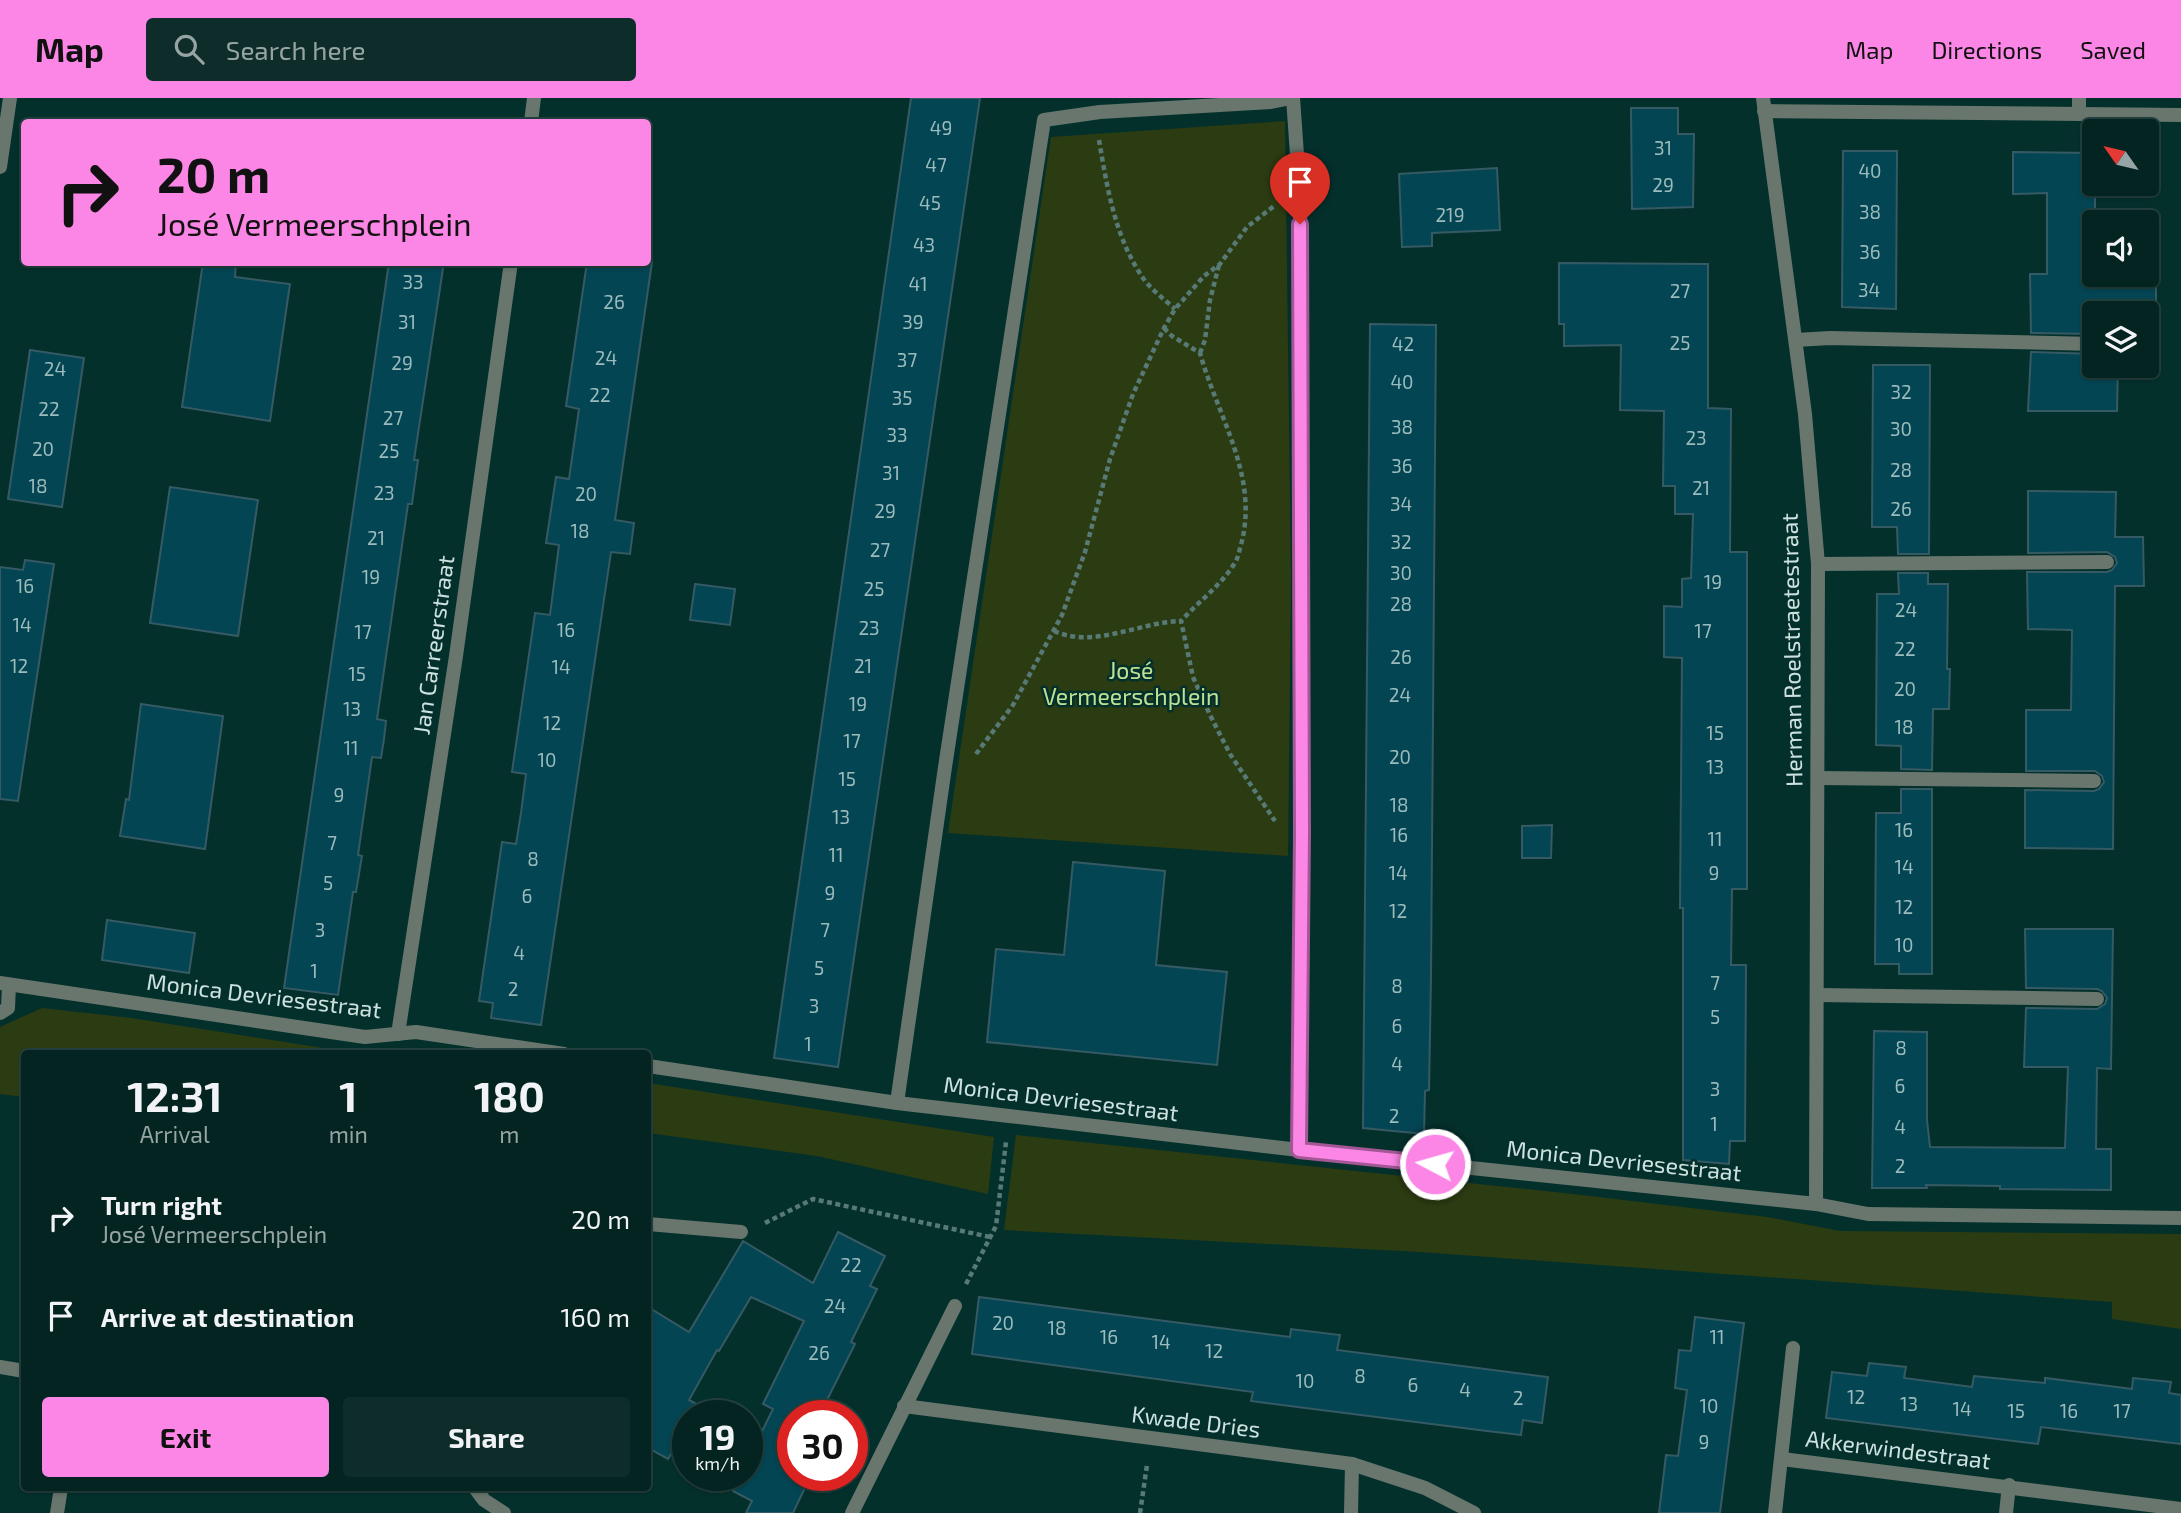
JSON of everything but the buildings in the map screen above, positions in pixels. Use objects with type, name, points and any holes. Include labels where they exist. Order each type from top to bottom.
[{"type":"street","points":[[0,167],[10,98]]},
{"type":"street","points":[[531,119],[534,98]]},
{"type":"street","points":[[897,1103],[945,767],[1044,120],[1100,112],[1271,102],[1292,98],[1300,197],[1302,833],[1299,1150]]},
{"type":"street","points":[[1764,104],[2079,105],[2181,115]]},
{"type":"street","name":"Herman Roelstraetestraat","points":[[1764,104],[1805,414],[1818,564],[1816,1204]]},
{"type":"street","name":"Jan Carreerstraat","points":[[398,1034],[454,669],[510,266]]},
{"type":"street","points":[[1796,340],[1830,338],[2082,344]]},
{"type":"street","points":[[1818,564],[2107,562]]},
{"type":"street","points":[[1818,778],[2094,781]]},
{"type":"street","points":[[0,1013],[8,1008],[5,984]]},
{"type":"street","name":"Monica Devriesestraat","points":[[5,984],[365,1037],[416,1032],[537,1050]]},
{"type":"street","points":[[1817,996],[2097,999]]},
{"type":"street","name":"Monica Devriesestraat","points":[[651,1066],[897,1103],[1299,1150],[1816,1204],[1868,1214],[2181,1217]]},
{"type":"street","points":[[651,1224],[741,1232]]},
{"type":"street","points":[[852,1513],[955,1306]]},
{"type":"street","name":"Akkerwindestraat","points":[[1774,1513],[1793,1348]]},
{"type":"street","points":[[0,1367],[21,1370]]},
{"type":"street","name":"Kwade Dries","points":[[904,1406],[1150,1440],[1352,1464],[1425,1488],[1474,1513]]},
{"type":"street","name":"Akkerwindestraat","points":[[1782,1459],[2181,1508]]},
{"type":"street","points":[[1351,1513],[1352,1464]]},
{"type":"street","name":"Akkerwindestraat","points":[[2006,1513],[2009,1486]]},
{"type":"street","points":[[57,1513],[61,1491]]},
{"type":"street","points":[[477,1491],[484,1500],[504,1513]]},
{"type":"path","points":[[1100,112],[1099,135],[1108,191],[1120,235],[1142,277],[1175,309]]},
{"type":"path","points":[[974,758],[1013,705],[1054,631],[1085,552],[1110,459],[1133,394],[1175,309],[1205,276],[1220,264],[1247,227],[1284,198],[1300,197]]},
{"type":"path","points":[[1054,631],[1080,638],[1139,629],[1167,621],[1181,621],[1223,581],[1237,559],[1245,525],[1243,480],[1233,441],[1207,378],[1200,353],[1220,264]]},
{"type":"path","points":[[1164,328],[1200,353]]},
{"type":"path","points":[[1181,621],[1193,677],[1230,754],[1271,818],[1287,834],[1302,833]]},
{"type":"path","points":[[955,1306],[996,1226],[1009,1116]]},
{"type":"path","points":[[741,1232],[775,1219],[813,1199],[990,1237]]},
{"type":"path","points":[[1140,1513],[1150,1440]]},
{"type":"green space","name":"José Vermeerschplein","points":[[1285,121],[1291,577],[1288,856],[948,833],[1051,137]]},
{"type":"green space","points":[[42,1008],[131,1018],[336,1050],[21,1050],[21,1097],[0,1094],[0,1027]]},
{"type":"green space","points":[[651,1083],[994,1137],[988,1194],[817,1156],[651,1133]]},
{"type":"green space","points":[[1016,1135],[1573,1194],[1767,1217],[1840,1231],[2181,1234],[2181,1329],[2112,1319],[2112,1302],[1420,1252],[1004,1230]]},
{"type":"route","points":[[1300,224],[1302,833],[1299,1150],[1435,1164]]}]
